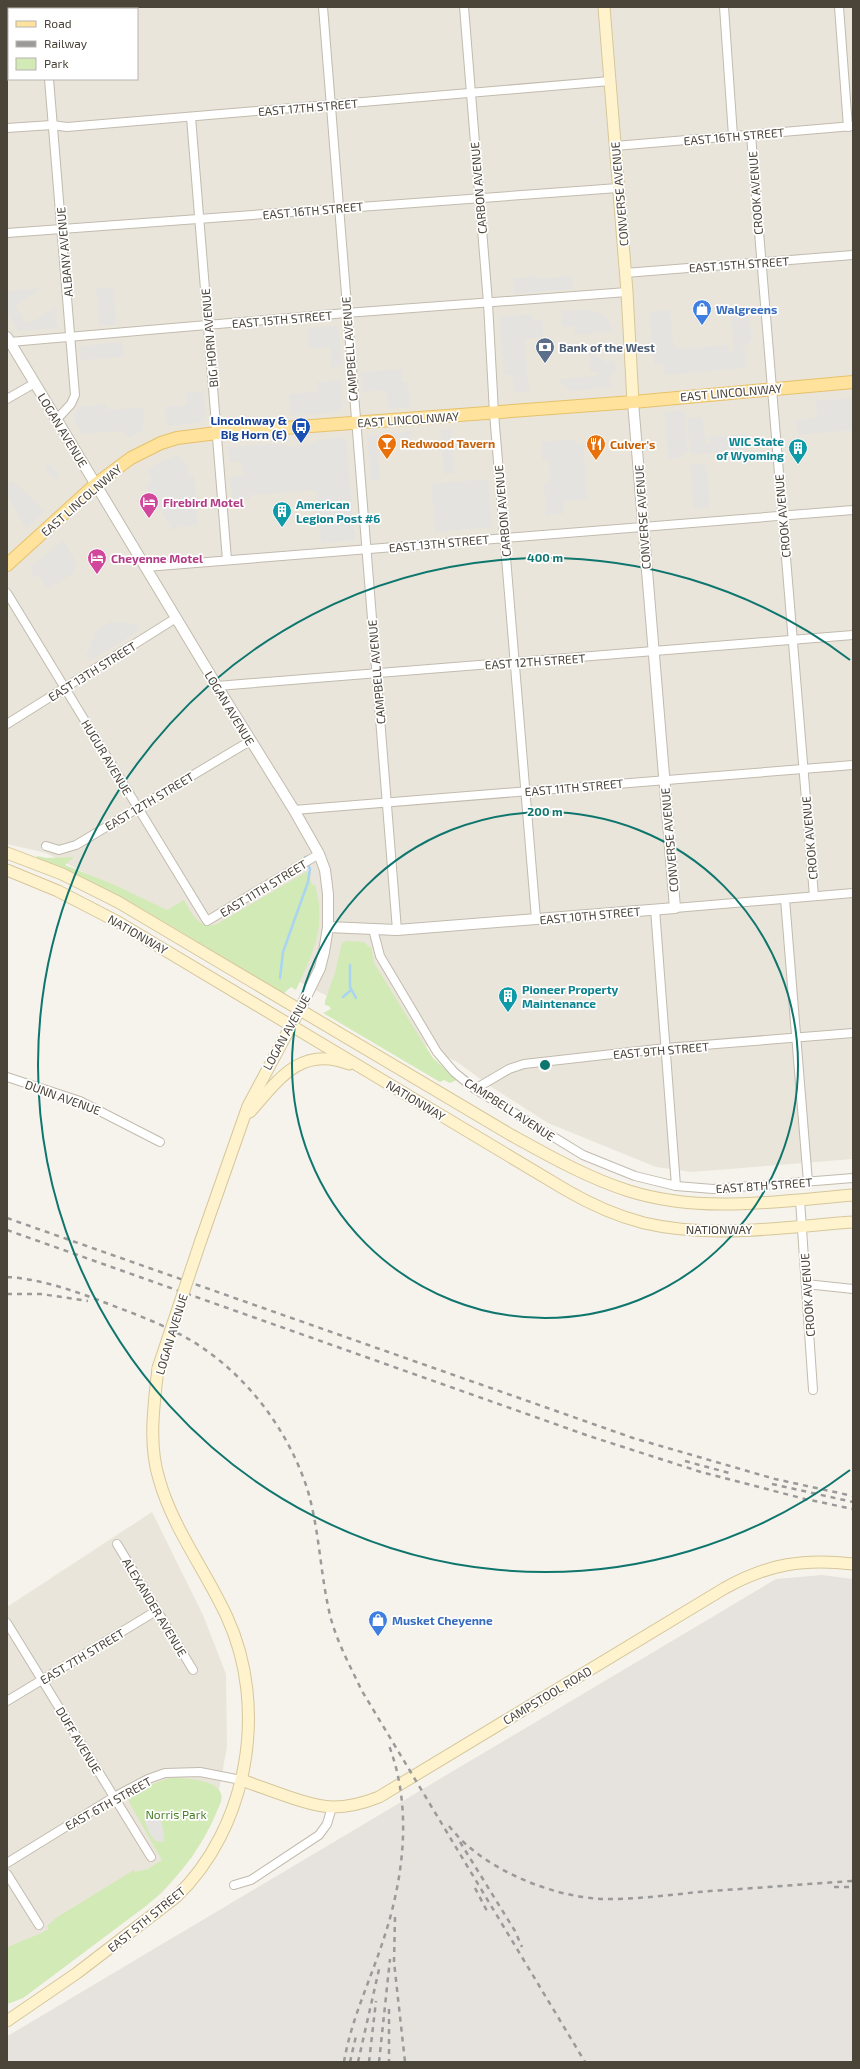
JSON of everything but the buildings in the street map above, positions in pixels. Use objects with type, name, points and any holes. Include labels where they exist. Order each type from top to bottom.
[{"type":"main road","name":"CONVERSE AVENUE","points":[[604,7],[627,292],[633,402]]},
{"type":"main road","name":"EAST LINCOLNWAY","points":[[7,565],[96,484],[131,458],[161,443],[184,436],[633,402],[853,382]]},
{"type":"main road","name":"NATIONWAY","points":[[7,853],[62,874],[106,896],[518,1139],[565,1164],[617,1187],[659,1199],[689,1203],[736,1204],[853,1195]]},
{"type":"main road","name":"NATIONWAY","points":[[7,870],[58,891],[118,922],[566,1190],[589,1202],[630,1219],[660,1226],[698,1230],[745,1230],[853,1222]]},
{"type":"main road","name":"LOGAN AVENUE","points":[[241,1780],[248,1714],[247,1687],[243,1663],[237,1641],[227,1617],[173,1515],[159,1480],[156,1468],[152,1430],[158,1368],[243,1120],[261,1080],[300,1010]]},
{"type":"main road","points":[[243,1120],[279,1078],[292,1067],[303,1062],[321,1059],[337,1060],[376,1075]]},
{"type":"main road","name":"CAMPSTOOL ROAD","points":[[241,1780],[316,1804],[332,1807],[350,1806],[378,1797],[749,1575],[791,1563],[839,1562],[853,1564]]},
{"type":"main road","name":"EAST 5TH STREET","points":[[7,2022],[78,1973],[188,1886],[205,1865],[216,1846],[235,1804],[241,1780]]},
{"type":"street","name":"CAMPBELL AVENUE","points":[[323,7],[346,313],[397,930]]},
{"type":"street","name":"CARBON AVENUE","points":[[464,7],[478,197],[488,303],[494,413],[536,919]]},
{"type":"street","points":[[724,7],[734,136]]},
{"type":"street","points":[[839,7],[851,127]]},
{"type":"street","name":"ALBANY AVENUE","points":[[49,80],[74,395],[71,404],[57,419]]},
{"type":"street","name":"EAST 17TH STREET","points":[[7,128],[52,125],[67,127],[610,81]]},
{"type":"street","name":"BIG HORN AVENUE","points":[[191,116],[227,560]]},
{"type":"street","name":"EAST 16TH STREET","points":[[615,146],[851,127]]},
{"type":"street","name":"CROOK AVENUE","points":[[751,135],[814,896]]},
{"type":"street","name":"EAST 16TH STREET","points":[[7,233],[200,220],[338,207],[618,188]]},
{"type":"street","name":"EAST 15TH STREET","points":[[625,273],[853,255]]},
{"type":"street","name":"EAST 15TH STREET","points":[[9,340],[70,338],[346,313],[627,292]]},
{"type":"street","name":"LOGAN AVENUE","points":[[9,340],[250,741],[294,810],[319,854],[325,870],[328,894],[328,927],[320,968],[300,1010]]},
{"type":"street","points":[[7,399],[34,382]]},
{"type":"street","name":"CONVERSE AVENUE","points":[[633,402],[674,908]]},
{"type":"street","name":"EAST 13TH STREET","points":[[146,567],[853,510]]},
{"type":"street","name":"HUGUR AVENUE","points":[[7,593],[207,921]]},
{"type":"street","name":"EAST 13TH STREET","points":[[7,724],[176,618]]},
{"type":"street","name":"EAST 12TH STREET","points":[[217,686],[853,635]]},
{"type":"street","name":"EAST 12TH STREET","points":[[46,846],[59,850],[65,850],[138,809],[250,741]]},
{"type":"street","name":"EAST 11TH STREET","points":[[294,810],[853,765]]},
{"type":"street","name":"EAST 11TH STREET","points":[[207,921],[319,854]]},
{"type":"street","name":"EAST 10TH STREET","points":[[328,927],[397,930],[853,893]]},
{"type":"street","points":[[786,899],[808,1182]]},
{"type":"street","points":[[655,909],[676,1186]]},
{"type":"street","name":"CAMPBELL AVENUE","points":[[373,929],[380,956],[437,1052],[454,1072],[475,1090],[583,1155],[635,1176],[676,1186]]},
{"type":"street","name":"EAST 9TH STREET","points":[[475,1090],[509,1069],[524,1064],[666,1048],[853,1033]]},
{"type":"street","name":"DUNN AVENUE","points":[[7,1077],[86,1104],[160,1142]]},
{"type":"street","name":"EAST 8TH STREET","points":[[676,1186],[713,1189],[853,1178]]},
{"type":"street","name":"CROOK AVENUE","points":[[800,1200],[813,1390]]},
{"type":"street","points":[[806,1284],[853,1289]]},
{"type":"street","name":"ALEXANDER AVENUE","points":[[117,1544],[156,1611],[193,1670]]},
{"type":"street","name":"EAST 7TH STREET","points":[[7,1701],[156,1611]]},
{"type":"street","name":"DUFF AVENUE","points":[[7,1623],[151,1857]]},
{"type":"street","name":"EAST 6TH STREET","points":[[7,1863],[114,1797],[148,1779],[165,1773],[200,1772],[241,1780]]},
{"type":"street","points":[[234,1885],[251,1880],[319,1835],[327,1824],[332,1807]]},
{"type":"street","points":[[7,1874],[39,1925]]},
{"type":"shaded area","points":[[7,7],[853,7],[853,1159],[691,1172],[656,1167],[548,1123],[493,1088],[457,1062],[46,853],[7,844]]},
{"type":"shaded area","points":[[537,276],[537,279],[572,276],[573,289],[514,294],[513,278]]},
{"type":"shaded area","points":[[113,287],[116,325],[99,326],[96,288]]},
{"type":"shaded area","points":[[43,288],[15,305],[24,321],[28,322],[33,322],[55,307],[58,328],[18,331],[7,313],[7,291]]},
{"type":"shaded area","points":[[592,310],[604,315],[614,331],[575,335],[575,326],[562,327],[561,311]]},
{"type":"shaded area","points":[[671,310],[673,345],[679,349],[727,345],[729,352],[733,351],[734,348],[731,314],[749,313],[752,340],[744,347],[746,368],[664,375],[663,364],[654,365],[649,312]]},
{"type":"shaded area","points":[[532,314],[533,320],[542,319],[544,337],[525,339],[529,392],[514,393],[512,375],[504,375],[499,317]]},
{"type":"shaded area","points":[[337,327],[339,331],[342,366],[331,367],[330,347],[309,349],[308,328]]},
{"type":"shaded area","points":[[122,342],[124,357],[80,360],[80,349],[82,346]]},
{"type":"shaded area","points":[[589,352],[608,363],[614,359],[617,371],[607,378],[614,387],[569,391],[558,380],[598,375],[598,373],[590,371]]},
{"type":"shaded area","points":[[401,369],[402,382],[408,382],[410,407],[388,409],[386,390],[362,392],[361,372]]},
{"type":"shaded area","points":[[341,380],[342,409],[336,412],[291,416],[289,394],[318,392],[317,382]]},
{"type":"shaded area","points":[[204,391],[206,417],[203,417],[203,422],[167,426],[165,407],[187,405],[186,393]]},
{"type":"shaded area","points":[[853,398],[853,430],[798,435],[796,420],[817,418],[816,401]]},
{"type":"shaded area","points":[[106,404],[107,410],[144,407],[143,431],[128,438],[122,431],[83,434],[74,419],[74,413],[80,407]]},
{"type":"shaded area","points":[[682,410],[685,415],[688,453],[682,454],[682,458],[668,459],[664,412]]},
{"type":"shaded area","points":[[702,417],[706,444],[709,444],[709,437],[747,434],[748,450],[697,454],[690,453],[687,419]]},
{"type":"shaded area","points":[[440,429],[451,429],[455,473],[444,474]]},
{"type":"shaded area","points":[[410,431],[414,437],[376,440],[380,480],[370,481],[367,436]]},
{"type":"shaded area","points":[[346,438],[355,540],[321,543],[316,490],[250,495],[250,500],[232,501],[230,477],[243,475],[241,461],[230,462],[228,447],[274,444],[293,446],[307,445],[322,439]]},
{"type":"shaded area","points":[[575,439],[576,444],[583,444],[587,499],[563,502],[563,514],[546,515],[544,484],[550,481],[549,460],[542,460],[541,442]]},
{"type":"shaded area","points":[[177,455],[188,466],[189,476],[194,476],[198,525],[178,527],[172,530],[146,486],[152,481],[147,470],[158,463]]},
{"type":"shaded area","points":[[706,463],[710,507],[694,509],[690,465]]},
{"type":"shaded area","points":[[48,464],[59,473],[56,481],[45,470]]},
{"type":"shaded area","points":[[488,479],[492,527],[435,532],[431,484]]},
{"type":"shaded area","points":[[13,481],[45,512],[26,528],[7,496],[7,484]]},
{"type":"shaded area","points":[[63,540],[76,562],[74,573],[47,589],[38,575],[35,577],[30,568]]},
{"type":"shaded area","points":[[112,621],[137,625],[140,630],[89,661],[86,656],[96,631]]},
{"type":"shaded area","points":[[152,1512],[203,1615],[226,1674],[227,1747],[214,1817],[192,1857],[162,1893],[23,1998],[7,2004],[7,1607]]},
{"type":"shaded area","points":[[822,1575],[853,1579],[853,2062],[7,2062],[7,2036],[776,1579]]},
{"type":"shaded area","points":[[151,1815],[154,1818],[159,1816],[161,1820],[164,1842],[155,1841],[149,1832],[144,1819]]},
{"type":"green space","points":[[37,856],[47,858],[74,857],[65,865],[117,886],[167,910],[184,900],[197,920],[211,926],[217,924],[308,871],[312,885],[315,885],[319,914],[319,926],[313,951],[296,990],[291,987],[283,994],[132,903],[69,872],[36,858]]},
{"type":"green space","points":[[347,941],[364,942],[371,947],[374,963],[422,1041],[433,1058],[457,1080],[450,1083],[444,1080],[440,1082],[323,1013],[331,1009],[329,1006],[325,1005],[325,1001],[335,973],[342,943]]},
{"type":"green space","name":"Norris Park","points":[[171,1778],[191,1779],[207,1782],[218,1789],[221,1794],[222,1798],[211,1825],[196,1851],[168,1886],[146,1906],[23,1998],[7,2004],[7,1948],[49,1929],[47,1926],[56,1918],[134,1870],[135,1872],[148,1869],[162,1860],[129,1802],[129,1799],[154,1784]]},
{"type":"waterway","points":[[280,978],[283,952],[308,882],[310,869],[305,857]]},
{"type":"waterway","points":[[350,965],[350,987],[356,998]]},
{"type":"waterway","points":[[343,997],[351,990]]},
{"type":"railway","points":[[7,1218],[633,1438],[775,1479],[853,1496]]},
{"type":"railway","points":[[7,1230],[589,1436],[701,1472],[805,1499],[853,1509]]},
{"type":"railway","points":[[7,1277],[32,1280],[70,1290],[161,1325],[192,1341],[212,1354],[230,1369],[262,1404],[288,1444],[299,1466],[307,1488],[315,1521],[324,1586],[331,1619],[341,1647],[362,1691],[585,2062]]},
{"type":"railway","points":[[7,1294],[41,1294],[88,1301]]},
{"type":"railway","points":[[685,1461],[733,1474]]},
{"type":"railway","points":[[772,1484],[853,1502]]},
{"type":"railway","points":[[344,2062],[351,2031],[378,1956],[390,1917],[400,1867],[403,1842],[401,1792],[396,1767],[388,1743]]},
{"type":"railway","points":[[449,1826],[479,1855],[497,1867],[538,1886],[581,1897],[628,1899],[710,1891],[853,1881]]},
{"type":"railway","points":[[460,1842],[515,1931],[522,1947]]},
{"type":"railway","points":[[834,1887],[853,1887]]},
{"type":"railway","points":[[475,1888],[487,1911]]},
{"type":"railway","points":[[395,1917],[394,1962],[405,2062]]},
{"type":"railway","points":[[379,2062],[390,1959]]},
{"type":"railway","points":[[358,2062],[380,1965]]},
{"type":"railway","points":[[369,2062],[376,2001]]},
{"type":"railway","points":[[389,2009],[389,2062]]},
{"type":"railway","points":[[350,2062],[356,2036]]},
{"type":"place","name":"Walgreens","points":[[702,326]]},
{"type":"place","name":"Bank of the West","points":[[545,364]]},
{"type":"place","name":"Lincolnway & Big Horn (E)","points":[[301,444]]},
{"type":"place","name":"Redwood Tavern","points":[[387,460]]},
{"type":"place","name":"Culver's","points":[[596,461]]},
{"type":"place","name":"WIC State of Wyoming","points":[[798,465]]},
{"type":"place","name":"Firebird Motel","points":[[149,519]]},
{"type":"place","name":"American Legion Post #6","points":[[282,528]]},
{"type":"place","name":"Cheyenne Motel","points":[[97,575]]},
{"type":"place","name":"Pioneer Property Maintenance","points":[[508,1013]]},
{"type":"place","name":"Musket Cheyenne","points":[[378,1637]]}]
